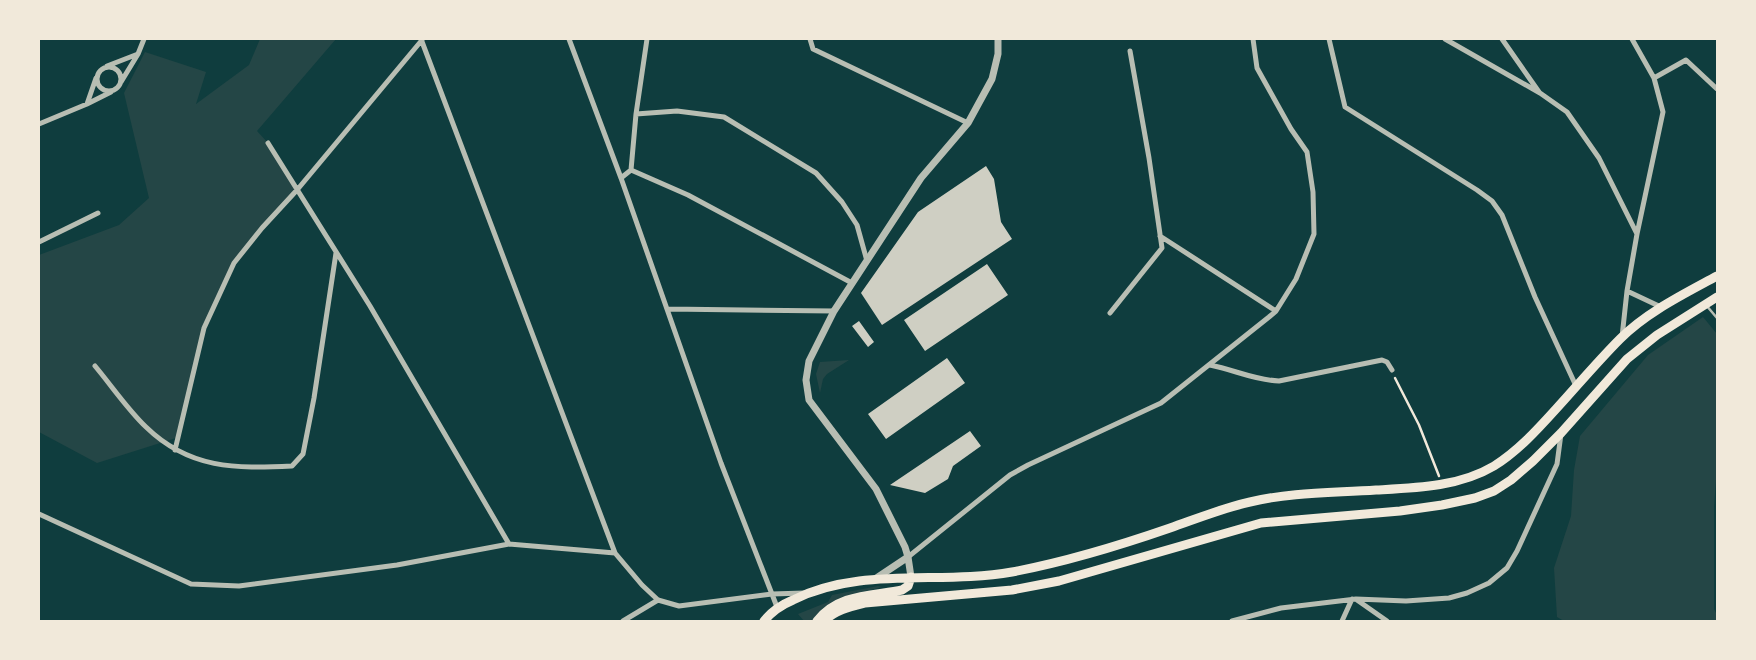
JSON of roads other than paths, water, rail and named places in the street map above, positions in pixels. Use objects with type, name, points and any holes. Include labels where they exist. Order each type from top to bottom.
[{"type":"main road","points":[[764,621],[778,607],[808,592],[829,586],[911,577],[955,577],[1010,572],[1073,558],[1249,502],[1284,496],[1418,488],[1470,477],[1492,468],[1514,452],[1535,432],[1622,337],[1661,307],[1717,276]]},
{"type":"main road","points":[[824,621],[835,612],[865,603],[1012,590],[1059,581],[1261,522],[1400,511],[1475,498],[1511,480],[1533,461],[1561,433],[1627,359],[1657,335],[1717,297]]},
{"type":"main road","points":[[816,621],[829,609],[850,598],[902,590],[908,586],[911,577]]},
{"type":"street","points":[[39,124],[87,104],[115,89],[138,54],[144,39]]},
{"type":"street","points":[[569,39],[668,309],[721,463],[778,607]]},
{"type":"street","points":[[621,178],[631,170],[636,114],[647,39]]},
{"type":"street","points":[[810,39],[813,49],[968,123]]},
{"type":"street","points":[[911,577],[905,546],[876,489],[809,400],[806,380],[809,361],[834,311],[921,178],[968,123],[992,79],[998,54],[998,39]]},
{"type":"street","points":[[873,580],[908,557],[1010,475],[1161,403],[1276,310],[1296,279],[1314,234],[1313,192],[1307,152],[1291,129],[1257,68],[1253,39]]},
{"type":"street","points":[[1329,39],[1345,107],[1492,201],[1502,215],[1534,297],[1576,386]]},
{"type":"street","points":[[1445,39],[1540,93],[1567,112],[1599,158],[1637,234]]},
{"type":"street","points":[[1502,39],[1540,93]]},
{"type":"street","points":[[1622,337],[1627,291],[1637,234],[1664,112],[1654,78],[1632,39]]},
{"type":"street","points":[[175,450],[204,328],[234,263],[262,228],[298,190],[422,40],[615,553],[642,585],[658,600],[679,606],[772,594],[808,592]]},
{"type":"street","points":[[1110,313],[1162,248],[1149,158],[1130,51]]},
{"type":"street","points":[[87,104],[99,70],[138,54]]},
{"type":"street","points":[[1654,78],[1686,60],[1717,88]]},
{"type":"street","points":[[106,66],[113,67],[119,72],[120,82]]},
{"type":"street","points":[[96,78],[101,88],[108,91],[115,89]]},
{"type":"street","points":[[636,114],[677,111],[724,117],[816,173],[842,202],[857,225],[867,261]]},
{"type":"street","points":[[268,143],[370,306],[509,544]]},
{"type":"street","points":[[631,170],[688,196],[852,283]]},
{"type":"street","points":[[39,242],[98,214]]},
{"type":"street","points":[[1160,236],[1276,310]]},
{"type":"street","points":[[95,366],[146,427],[175,450],[211,464],[252,468],[292,466],[303,454],[314,398],[336,252]]},
{"type":"street","points":[[1627,291],[1661,307]]},
{"type":"street","points":[[668,309],[834,311]]},
{"type":"street","points":[[1210,365],[1228,368],[1262,380],[1279,381],[1382,360],[1387,362],[1392,370]]},
{"type":"street","points":[[1232,621],[1281,608],[1354,599],[1406,602],[1449,598],[1468,593],[1489,583],[1507,568],[1517,551],[1557,464],[1561,433]]},
{"type":"street","points":[[39,514],[191,584],[249,585],[397,566],[509,544],[615,553]]},
{"type":"street","points":[[1342,621],[1354,599]]},
{"type":"street","points":[[1354,599],[1387,621]]},
{"type":"street","points":[[623,621],[658,600]]},
{"type":"lane","points":[[1705,304],[1717,318]]}]
